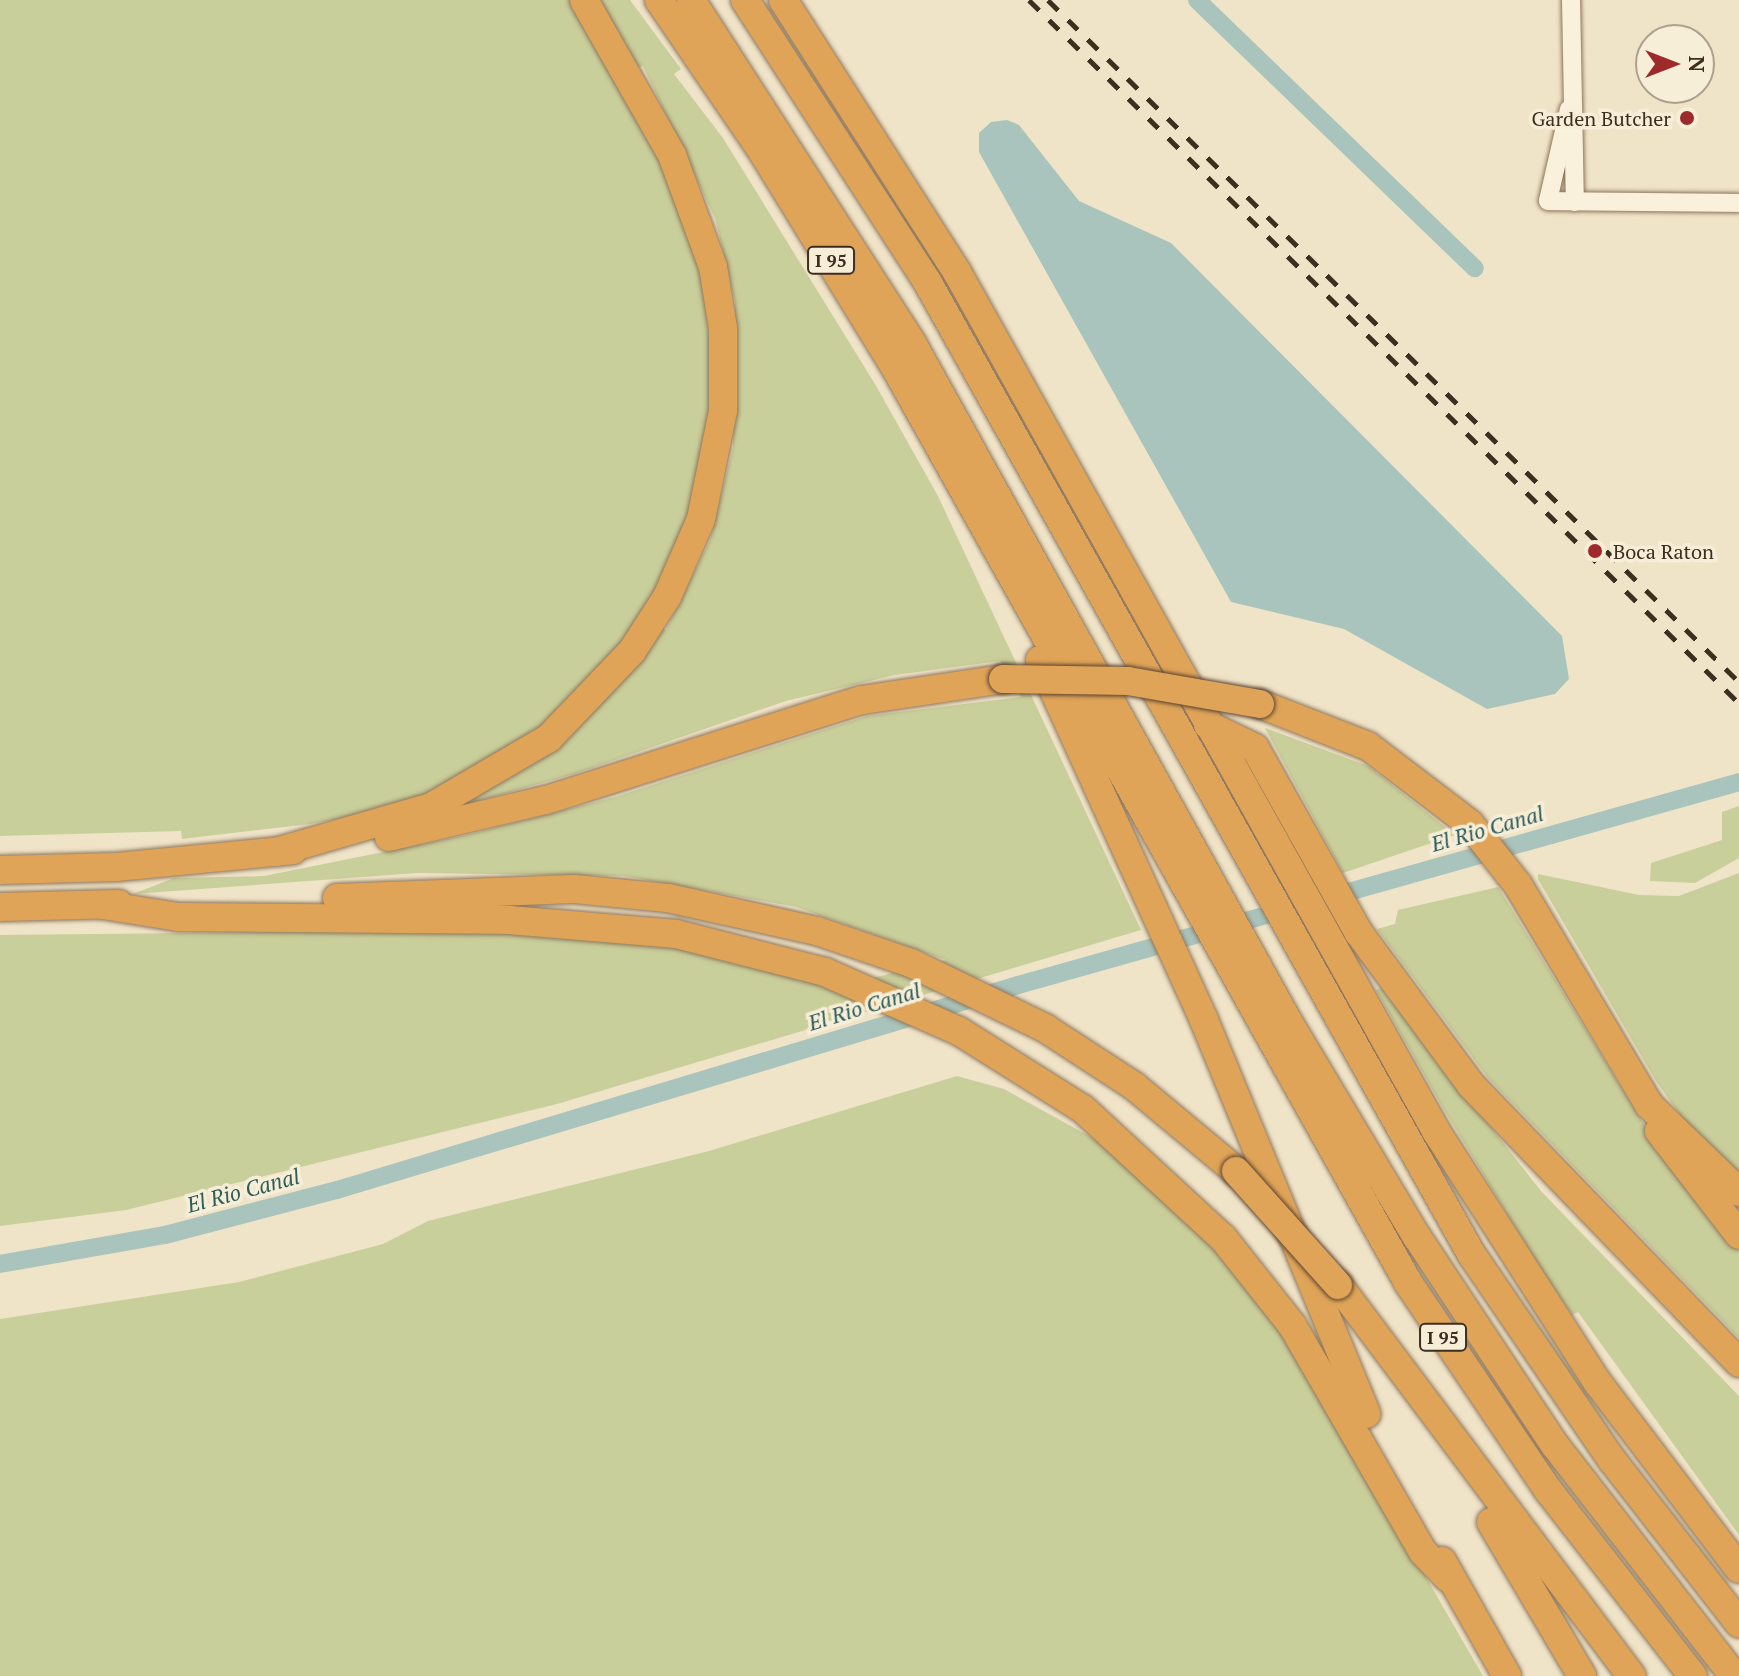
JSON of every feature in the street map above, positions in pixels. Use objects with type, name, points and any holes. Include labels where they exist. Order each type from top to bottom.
[{"type":"highway","points":[[276,852],[431,807],[549,738],[632,651],[667,597],[701,519],[723,411],[723,328],[713,267],[672,155],[584,0]]},
{"type":"highway","name":"I 95","points":[[659,0],[831,260],[986,530],[1245,968],[1347,1180],[1451,1350],[1557,1502],[1693,1676]]},
{"type":"highway","points":[[691,0],[913,345],[1198,886]]},
{"type":"highway","points":[[745,0],[928,283],[1300,953],[1480,1269],[1612,1460],[1739,1623]]},
{"type":"highway","points":[[783,0],[949,258],[1436,1131],[1548,1310],[1739,1569]]},
{"type":"highway","points":[[986,530],[1069,729],[1188,984],[1354,1389],[1448,1578],[1507,1676]]},
{"type":"highway","points":[[0,870],[117,867],[276,852],[483,816],[841,705],[1003,679],[1128,681],[1260,704],[1368,746],[1448,804],[1518,885],[1649,1105],[1682,1167],[1739,1235]]},
{"type":"highway","points":[[1208,725],[1255,748],[1359,933],[1491,1107],[1739,1363]]},
{"type":"highway","points":[[0,907],[574,889],[744,912],[911,963],[1045,1028],[1134,1086],[1236,1171],[1338,1285],[1632,1676]]},
{"type":"highway","points":[[103,905],[178,917],[333,915],[614,926],[733,945],[854,983],[986,1045],[1093,1117],[1223,1238],[1292,1325],[1423,1552],[1448,1578]]},
{"type":"highway","points":[[1245,968],[1492,1354],[1626,1542],[1734,1676]]},
{"type":"highway","points":[[1649,1105],[1739,1192]]},
{"type":"highway","points":[[1439,1422],[1582,1676]]},
{"type":"street","points":[[1571,0],[1569,109],[1575,202]]},
{"type":"street","points":[[1569,109],[1548,201],[1739,203]]},
{"type":"green space","points":[[0,0],[571,0],[674,183],[699,252],[715,385],[692,514],[638,629],[532,742],[411,806],[310,824],[182,839],[181,831],[0,836]]},
{"type":"green space","points":[[587,0],[630,0],[681,69],[674,74],[723,138],[875,384],[938,496],[1141,930],[557,1104],[126,1210],[0,1226],[0,935],[483,930],[699,950],[832,988],[946,960],[796,907],[624,876],[417,873],[133,894],[174,878],[264,876],[463,836],[615,797],[867,716],[1021,697],[1000,661],[895,675],[786,701],[574,774],[467,804],[659,625],[666,630],[710,540],[733,448],[735,301],[715,218],[643,66],[633,70]]},
{"type":"green space","points":[[1265,728],[1368,766],[1455,835],[1343,873]]},
{"type":"green space","points":[[1739,806],[1739,858],[1695,883],[1650,881],[1651,863],[1722,840],[1722,812]]},
{"type":"green space","points":[[1739,873],[1739,1176],[1683,1119],[1656,1081],[1538,879],[1538,874],[1639,895],[1679,896]]},
{"type":"green space","points":[[1498,887],[1675,1175],[1739,1250],[1739,1338],[1488,1078],[1377,929],[1395,924],[1398,910]]},
{"type":"green space","points":[[1381,988],[1541,1191],[1739,1396],[1739,1535],[1578,1312],[1572,1315],[1542,1271],[1443,1108],[1376,990]]},
{"type":"green space","points":[[957,1076],[1004,1089],[1109,1147],[1214,1249],[1297,1354],[1483,1676],[0,1676],[0,1319],[239,1282],[383,1244],[428,1221],[709,1151]]},
{"type":"water","points":[[1007,120],[1019,125],[1079,201],[1171,243],[1562,636],[1569,679],[1555,694],[1487,709],[1344,629],[1231,602],[979,152],[979,133],[991,122]]},
{"type":"waterway","points":[[1197,0],[1475,268]]},
{"type":"waterway","name":"El Rio Canal","points":[[0,1264],[165,1235],[337,1190],[1018,985],[1739,782]]},
{"type":"railway","points":[[1029,0],[1739,703]]},
{"type":"railway","points":[[1048,0],[1739,682]]},
{"type":"place","name":"Garden Butcher","points":[[1687,118]]},
{"type":"place","name":"Boca Raton","points":[[1595,551]]}]
